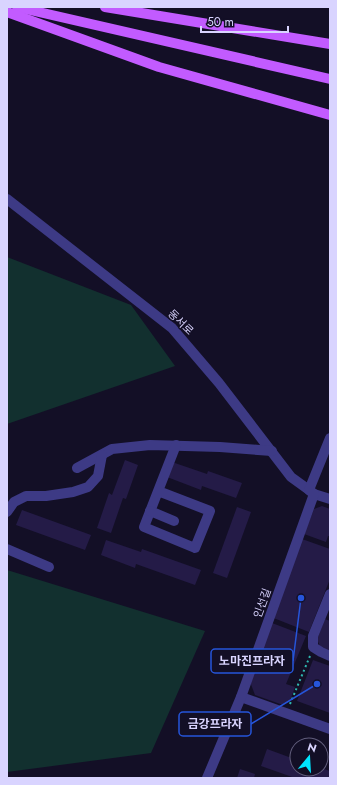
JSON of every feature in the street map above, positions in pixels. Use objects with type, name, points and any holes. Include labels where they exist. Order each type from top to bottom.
[{"type":"main road","points":[[17,7],[330,79]]},
{"type":"main road","points":[[105,7],[330,44]]},
{"type":"main road","points":[[7,12],[159,67],[330,115]]},
{"type":"street","name":"동서로","points":[[7,199],[172,328],[220,383],[291,476],[311,492]]},
{"type":"street","name":"인선길","points":[[207,778],[241,697],[330,438]]},
{"type":"street","points":[[77,468],[112,449],[150,445],[176,445],[272,451]]},
{"type":"street","points":[[158,491],[210,511],[195,548],[144,527],[150,511],[176,445]]},
{"type":"street","points":[[7,512],[14,502],[26,496],[46,496],[72,492],[88,487],[98,476],[102,454]]},
{"type":"street","points":[[311,492],[330,499]]},
{"type":"street","points":[[150,511],[174,521]]},
{"type":"street","points":[[7,549],[49,567]]},
{"type":"street","points":[[330,594],[313,636],[313,647],[330,656]]},
{"type":"street","points":[[241,697],[330,729]]},
{"type":"path","points":[[286,712],[313,647]]},
{"type":"green space","points":[[7,257],[131,305],[175,366],[7,424]]},
{"type":"green space","points":[[7,570],[205,631],[151,753],[7,772]]},
{"type":"building","points":[[125,460],[138,465],[126,499],[123,498],[111,533],[97,528],[109,493],[112,495]]},
{"type":"building","points":[[172,462],[207,474],[208,471],[242,483],[236,498],[202,486],[201,490],[167,477]]},
{"type":"building","points":[[322,506],[330,509],[330,536],[328,536],[326,542],[304,534],[314,509]]},
{"type":"building","points":[[237,507],[251,512],[227,578],[213,573]]},
{"type":"building","points":[[22,510],[91,535],[85,550],[16,525]]},
{"type":"building","points":[[302,539],[330,549],[330,579],[309,632],[271,617]]},
{"type":"building","points":[[106,540],[141,552],[142,549],[201,570],[195,585],[136,564],[135,568],[101,555]]},
{"type":"building","points":[[325,619],[330,621],[330,653],[321,649],[317,639]]},
{"type":"building","points":[[272,623],[306,636],[286,684],[295,687],[290,701],[283,705],[255,695],[249,679]]},
{"type":"building","points":[[313,660],[330,666],[330,713],[297,701]]},
{"type":"building","points":[[267,749],[289,757],[289,776],[261,766]]},
{"type":"building","points":[[240,769],[255,774],[254,778],[237,778]]},
{"type":"building","points":[[330,771],[330,778],[292,777],[329,777]]},
{"type":"place","name":"노마진프라자","points":[[301,598]]},
{"type":"place","name":"금강프라자","points":[[317,684]]}]
